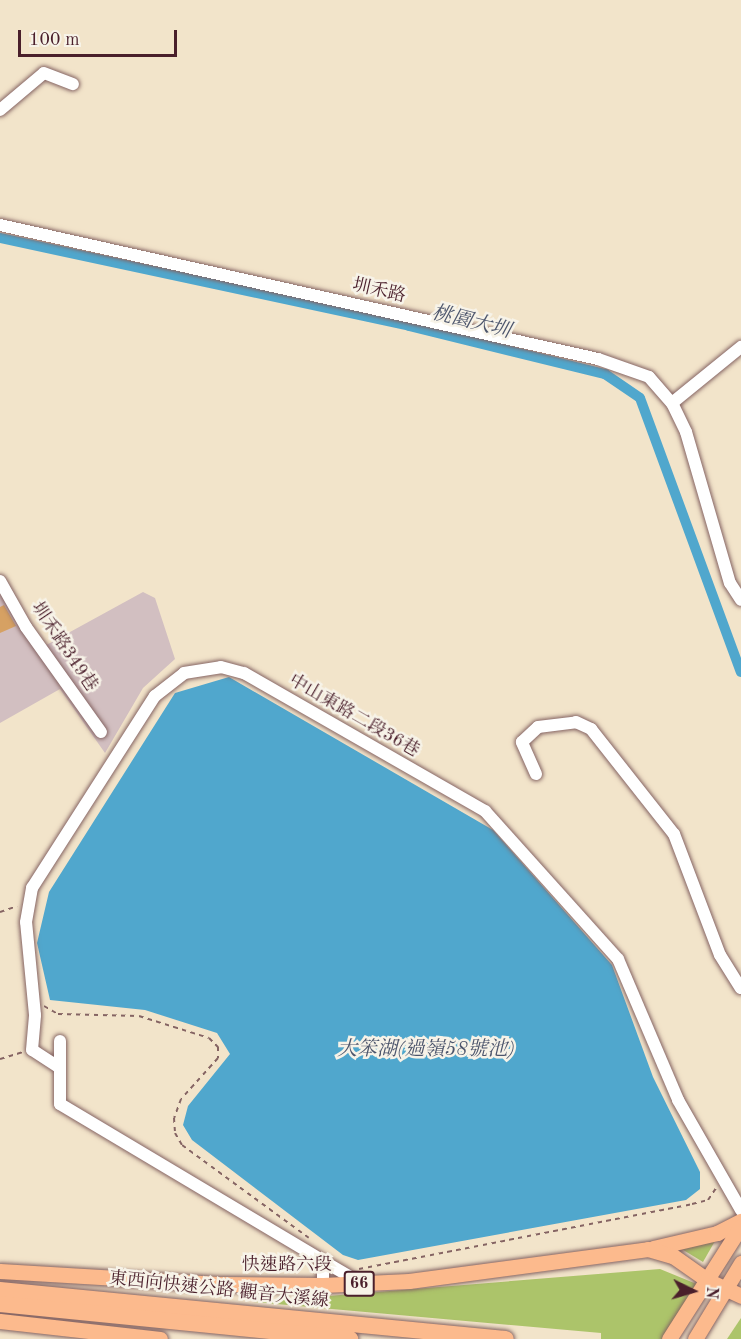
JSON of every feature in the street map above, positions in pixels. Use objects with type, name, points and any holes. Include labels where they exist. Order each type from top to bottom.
[{"type":"highway","name":"東西向快速公路 觀音大溪線","points":[[0,1290],[506,1339]]},
{"type":"highway","name":"東西向快速公路 觀音大溪線","points":[[0,1304],[350,1339]]},
{"type":"main road","points":[[648,1249],[717,1233],[741,1221]]},
{"type":"main road","points":[[669,1339],[741,1226]]},
{"type":"main road","name":"快速路六段","points":[[0,1271],[222,1284],[361,1284],[409,1281],[648,1249],[673,1256],[707,1280]]},
{"type":"main road","points":[[695,1339],[741,1263]]},
{"type":"main road","name":"66","points":[[707,1280],[741,1296]]},
{"type":"main road","points":[[0,1321],[160,1339]]},
{"type":"street","points":[[0,110],[44,73],[73,84]]},
{"type":"street","name":"圳禾路","points":[[0,225],[598,359],[649,377],[672,403],[686,432],[730,582],[741,600]]},
{"type":"street","points":[[672,403],[741,347]]},
{"type":"street","name":"圳禾路349巷","points":[[0,580],[26,627],[101,732]]},
{"type":"street","name":"中山東路二段36巷","points":[[32,1050],[33,993],[26,922],[32,888],[155,696],[184,673],[221,666],[244,673],[485,811],[618,959],[678,1100],[741,1210]]},
{"type":"street","points":[[536,774],[522,742],[537,727],[576,722],[591,729],[674,834],[720,955],[741,988]]},
{"type":"street","points":[[60,1041],[60,1104],[361,1284]]},
{"type":"street","points":[[32,1050],[60,1068]]},
{"type":"street","points":[[323,1261],[323,1285]]},
{"type":"path","points":[[33,993],[41,1004],[58,1014],[139,1016],[209,1038],[218,1047],[219,1058],[182,1099],[174,1118],[176,1133],[182,1144],[315,1243]]},
{"type":"path","points":[[0,1059],[32,1050]]},
{"type":"path","points":[[351,1267],[359,1269],[692,1204],[708,1200],[723,1179]]},
{"type":"shaded area","points":[[0,586],[39,649],[143,592],[155,598],[175,659],[143,688],[105,753],[60,689],[0,723]]},
{"type":"green space","points":[[715,1241],[703,1262],[680,1248]]},
{"type":"green space","points":[[660,1269],[699,1285],[662,1339],[601,1339],[601,1333],[253,1302]]},
{"type":"green space","points":[[741,1318],[741,1339],[727,1339]]},
{"type":"water","name":"大笨湖(過嶺58號池)","points":[[229,677],[493,830],[612,965],[653,1077],[700,1172],[700,1189],[686,1200],[358,1260],[343,1255],[192,1140],[183,1125],[188,1106],[230,1054],[217,1033],[145,1010],[50,1000],[37,943],[49,892],[175,693]]},
{"type":"building","points":[[4,605],[16,626],[0,633],[0,607]]},
{"type":"waterway","name":"桃園大圳","points":[[0,238],[409,326],[605,374],[640,398],[741,672]]}]
